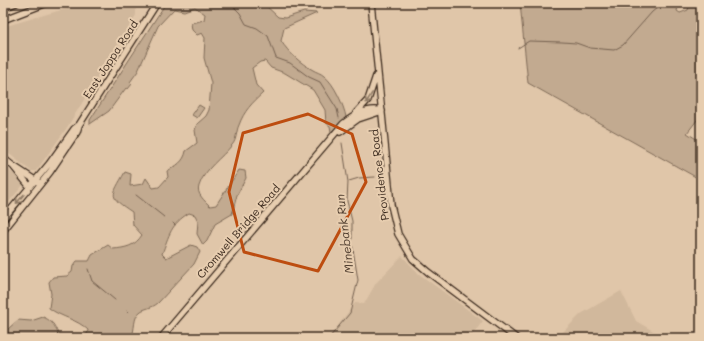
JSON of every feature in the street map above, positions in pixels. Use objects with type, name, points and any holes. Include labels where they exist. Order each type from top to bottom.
[{"type":"street","points":[[3,8],[16,3]]},
{"type":"street","points":[[3,20],[47,3]]},
{"type":"street","name":"East Joppa Road","points":[[3,231],[41,184],[77,132],[79,125],[157,3]]},
{"type":"street","name":"Providence Road","points":[[371,3],[392,213],[398,234],[404,247],[413,259],[516,338]]},
{"type":"street","points":[[350,119],[368,100],[374,88],[378,70]]},
{"type":"street","name":"Cromwell Bridge Road","points":[[161,338],[331,138],[350,119],[368,111],[382,111]]},
{"type":"street","name":"Cromwell Bridge Road","points":[[331,138],[358,119],[382,111]]},
{"type":"street","name":"East Joppa Road","points":[[3,219],[36,180],[74,129],[79,125]]},
{"type":"street","points":[[3,158],[41,184]]},
{"type":"street","points":[[13,166],[30,187]]},
{"type":"highlighted area","points":[[308,114],[352,134],[366,182],[318,271],[244,252],[229,192],[243,133]]},
{"type":"shaded area","points":[[85,3],[135,3],[136,15],[66,129],[36,171],[31,171],[3,149],[3,27]]},
{"type":"shaded area","points":[[166,3],[263,3],[278,17],[285,18],[304,12],[317,13],[284,28],[281,41],[299,61],[328,79],[338,95],[346,117],[331,132],[330,126],[326,123],[325,110],[313,90],[285,73],[271,68],[265,61],[260,62],[252,68],[256,85],[263,93],[246,111],[238,127],[234,143],[205,174],[198,189],[202,197],[210,206],[216,205],[239,170],[245,171],[246,178],[237,195],[232,214],[215,224],[207,241],[203,245],[197,234],[198,221],[195,215],[189,213],[178,221],[171,230],[162,254],[166,258],[191,245],[197,247],[200,252],[194,264],[158,303],[138,314],[131,338],[86,338],[88,330],[84,326],[49,308],[51,294],[49,282],[53,277],[67,276],[72,272],[73,266],[77,261],[89,261],[92,255],[108,245],[113,249],[122,248],[130,246],[139,239],[142,235],[133,225],[132,212],[119,203],[114,195],[125,172],[131,174],[130,186],[143,184],[146,178],[153,188],[159,187],[168,177],[167,171],[179,163],[186,151],[197,143],[195,130],[197,124],[206,116],[209,110],[211,83],[204,58],[205,38],[202,33],[197,35],[192,30],[191,23],[204,20],[205,14],[195,7],[184,11],[174,9],[158,26],[138,71],[130,82],[132,84],[128,89],[126,88],[109,111],[90,124],[90,120]]},
{"type":"shaded area","points":[[520,3],[679,3],[677,11],[680,13],[688,10],[690,3],[701,3],[701,115],[687,133],[701,142],[701,180],[528,83]]},
{"type":"shaded area","points":[[199,105],[204,108],[197,118],[192,115]]},
{"type":"shaded area","points":[[3,165],[20,179],[23,185],[3,209]]},
{"type":"shaded area","points":[[402,256],[419,274],[483,321],[470,338],[329,338],[355,303],[364,304],[376,283]]},
{"type":"shaded area","points":[[621,291],[636,321],[665,338],[557,338],[581,314]]},
{"type":"shaded area","points":[[43,317],[48,319],[53,324],[61,338],[10,338],[8,336],[8,329],[18,320],[31,321]]},
{"type":"waterway","name":"Minebank Run","points":[[230,3],[240,13],[246,24],[257,28],[268,36],[276,58],[290,63],[309,77],[320,82],[337,109],[339,118]]},
{"type":"waterway","points":[[518,48],[529,41],[576,43],[590,48],[614,50],[623,45],[652,12],[662,4],[667,3]]},
{"type":"waterway","name":"Minebank Run","points":[[329,338],[350,313],[358,280],[352,243],[352,221],[347,201],[348,182],[342,143]]},
{"type":"waterway","points":[[349,181],[359,178],[375,177]]},
{"type":"waterway","points":[[136,195],[164,217]]},
{"type":"waterway","points":[[88,269],[92,281],[115,300]]}]
